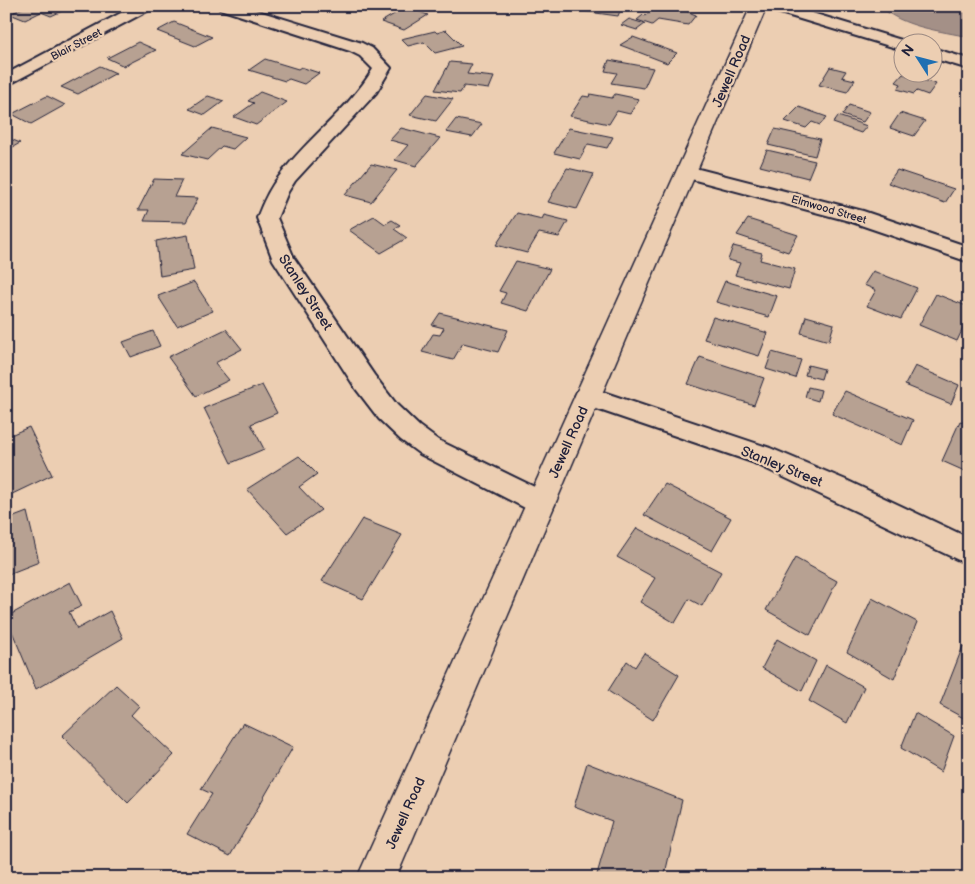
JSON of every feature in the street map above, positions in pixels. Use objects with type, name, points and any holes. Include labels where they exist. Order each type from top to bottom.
[{"type":"street","name":"Blair Street","points":[[6,82],[146,6]]},
{"type":"street","name":"Stanley Street","points":[[225,6],[356,47],[366,52],[382,68],[370,89],[288,178],[278,192],[267,218],[278,249],[365,382],[388,412],[410,433],[429,447],[541,503]]},
{"type":"street","name":"Jewell Road","points":[[376,878],[759,6]]},
{"type":"street","points":[[772,6],[892,42]]},
{"type":"street","points":[[942,56],[969,64]]},
{"type":"street","name":"Elmwood Street","points":[[687,172],[856,216],[969,255]]},
{"type":"street","name":"Stanley Street","points":[[588,396],[761,455],[836,488],[969,552]]},
{"type":"shaded area","points":[[880,6],[969,6],[969,37],[910,23],[899,19]]},
{"type":"building","points":[[27,6],[71,7],[51,16],[41,12],[25,20],[10,14]]},
{"type":"building","points":[[333,6],[356,6],[348,11]]},
{"type":"building","points":[[577,6],[622,6],[618,16],[574,10]]},
{"type":"building","points":[[639,6],[673,6],[696,15],[688,25],[658,20],[652,25],[637,20],[652,10]]},
{"type":"building","points":[[406,7],[428,15],[404,30],[381,22]]},
{"type":"building","points":[[629,19],[645,24],[637,30],[621,25]]},
{"type":"building","points":[[174,22],[212,37],[195,46],[157,31]]},
{"type":"building","points":[[446,30],[462,46],[435,53],[424,42],[408,46],[401,39],[435,31],[437,33]]},
{"type":"building","points":[[633,37],[677,53],[667,63],[620,45]]},
{"type":"building","points":[[138,42],[156,50],[124,66],[107,58]]},
{"type":"building","points":[[265,59],[319,73],[304,84],[289,79],[285,81],[249,70]]},
{"type":"building","points":[[609,60],[653,68],[644,88],[611,83],[617,73],[605,71]]},
{"type":"building","points":[[450,62],[472,64],[467,74],[494,77],[489,89],[464,86],[460,93],[435,90]]},
{"type":"building","points":[[100,66],[116,73],[78,94],[61,87]]},
{"type":"building","points":[[830,67],[846,71],[842,77],[855,80],[847,92],[819,85]]},
{"type":"building","points":[[896,82],[929,82],[936,84],[928,95],[917,91],[914,94],[897,89],[901,84]]},
{"type":"building","points":[[260,92],[287,102],[256,125],[234,117],[254,103],[248,101]]},
{"type":"building","points":[[427,94],[453,99],[436,121],[410,115]]},
{"type":"building","points":[[590,94],[612,98],[615,94],[639,99],[630,114],[617,111],[609,124],[570,116],[583,96],[589,97]]},
{"type":"building","points":[[47,96],[65,105],[31,124],[12,114]]},
{"type":"building","points":[[208,96],[224,101],[205,115],[189,109]]},
{"type":"building","points":[[849,105],[870,112],[863,122],[842,115]]},
{"type":"building","points":[[799,107],[827,117],[820,125],[812,122],[806,128],[785,121]]},
{"type":"building","points":[[900,113],[925,121],[914,136],[890,128]]},
{"type":"building","points":[[838,116],[867,126],[861,133],[833,123]]},
{"type":"building","points":[[456,119],[482,124],[472,137],[446,132]]},
{"type":"building","points":[[212,128],[246,137],[233,149],[222,146],[207,160],[182,154]]},
{"type":"building","points":[[401,128],[440,138],[416,166],[395,160],[408,145],[390,140]]},
{"type":"building","points":[[569,128],[613,137],[607,148],[588,144],[580,159],[554,153]]},
{"type":"building","points":[[775,129],[820,139],[815,156],[768,145]]},
{"type":"building","points":[[6,137],[20,143],[6,151]]},
{"type":"building","points":[[767,150],[815,161],[808,178],[760,166]]},
{"type":"building","points":[[371,164],[397,170],[371,202],[345,195]]},
{"type":"building","points":[[567,168],[594,174],[577,209],[548,202]]},
{"type":"building","points":[[897,170],[954,189],[945,203],[888,183]]},
{"type":"building","points":[[154,179],[182,180],[174,197],[198,198],[186,222],[144,221],[149,210],[138,210]]},
{"type":"building","points":[[517,213],[542,219],[544,215],[568,221],[559,237],[539,233],[527,253],[496,245]]},
{"type":"building","points":[[374,216],[385,224],[392,220],[400,225],[394,229],[407,238],[381,253],[349,230]]},
{"type":"building","points":[[748,219],[798,235],[788,252],[737,235]]},
{"type":"building","points":[[188,235],[194,270],[160,276],[156,241]]},
{"type":"building","points":[[733,246],[762,253],[760,260],[795,269],[789,289],[735,275],[740,263],[728,260]]},
{"type":"building","points":[[516,261],[550,269],[528,311],[501,303],[506,293],[499,291]]},
{"type":"building","points":[[873,271],[917,288],[901,319],[867,306],[876,290],[864,285]]},
{"type":"building","points":[[725,281],[777,296],[769,317],[716,302]]},
{"type":"building","points":[[194,282],[213,311],[177,326],[158,296]]},
{"type":"building","points":[[936,294],[969,307],[969,326],[965,324],[957,341],[919,325]]},
{"type":"building","points":[[440,313],[508,330],[498,352],[463,343],[453,360],[422,352],[433,334],[440,335],[444,328],[432,325]]},
{"type":"building","points":[[806,316],[834,324],[829,341],[801,333]]},
{"type":"building","points":[[713,317],[768,333],[759,356],[704,339]]},
{"type":"building","points":[[226,329],[242,349],[215,363],[229,380],[196,396],[168,357]]},
{"type":"building","points":[[153,331],[160,346],[131,357],[123,342]]},
{"type":"building","points":[[772,352],[801,360],[795,378],[766,369]]},
{"type":"building","points":[[700,357],[764,378],[754,405],[688,384]]},
{"type":"building","points":[[808,365],[824,369],[821,379],[805,375]]},
{"type":"building","points":[[915,366],[959,385],[951,404],[905,385]]},
{"type":"building","points":[[262,385],[277,413],[251,424],[264,449],[231,463],[204,408]]},
{"type":"building","points":[[808,387],[821,390],[818,401],[805,397]]},
{"type":"building","points":[[845,391],[913,420],[902,445],[832,414]]},
{"type":"building","points":[[960,421],[969,424],[969,473],[942,461]]},
{"type":"building","points":[[29,427],[52,475],[8,496],[6,437]]},
{"type":"building","points":[[299,456],[317,474],[299,487],[321,510],[287,533],[247,489]]},
{"type":"building","points":[[665,484],[731,518],[712,551],[644,515]]},
{"type":"building","points":[[27,512],[39,562],[6,575],[6,520]]},
{"type":"building","points":[[362,519],[402,535],[363,599],[322,581]]},
{"type":"building","points":[[637,528],[721,572],[702,606],[689,599],[675,623],[640,602],[655,578],[617,557]]},
{"type":"building","points":[[795,558],[837,581],[810,635],[766,610]]},
{"type":"building","points":[[70,582],[82,606],[69,612],[77,629],[110,611],[123,638],[36,689],[6,617]]},
{"type":"building","points":[[872,598],[917,622],[894,679],[847,652]]},
{"type":"building","points":[[777,639],[816,661],[802,691],[762,668]]},
{"type":"building","points":[[963,646],[969,649],[969,721],[940,705]]},
{"type":"building","points":[[644,653],[679,675],[653,720],[608,691],[627,661],[635,667]]},
{"type":"building","points":[[826,665],[864,687],[847,723],[809,701]]},
{"type":"building","points":[[116,685],[139,706],[131,715],[174,755],[128,803],[62,736]]},
{"type":"building","points":[[915,713],[954,736],[941,772],[901,748]]},
{"type":"building","points":[[243,723],[293,747],[230,856],[187,834],[212,794],[201,789]]},
{"type":"building","points":[[587,763],[682,800],[664,878],[596,878],[612,821],[574,807]]}]
